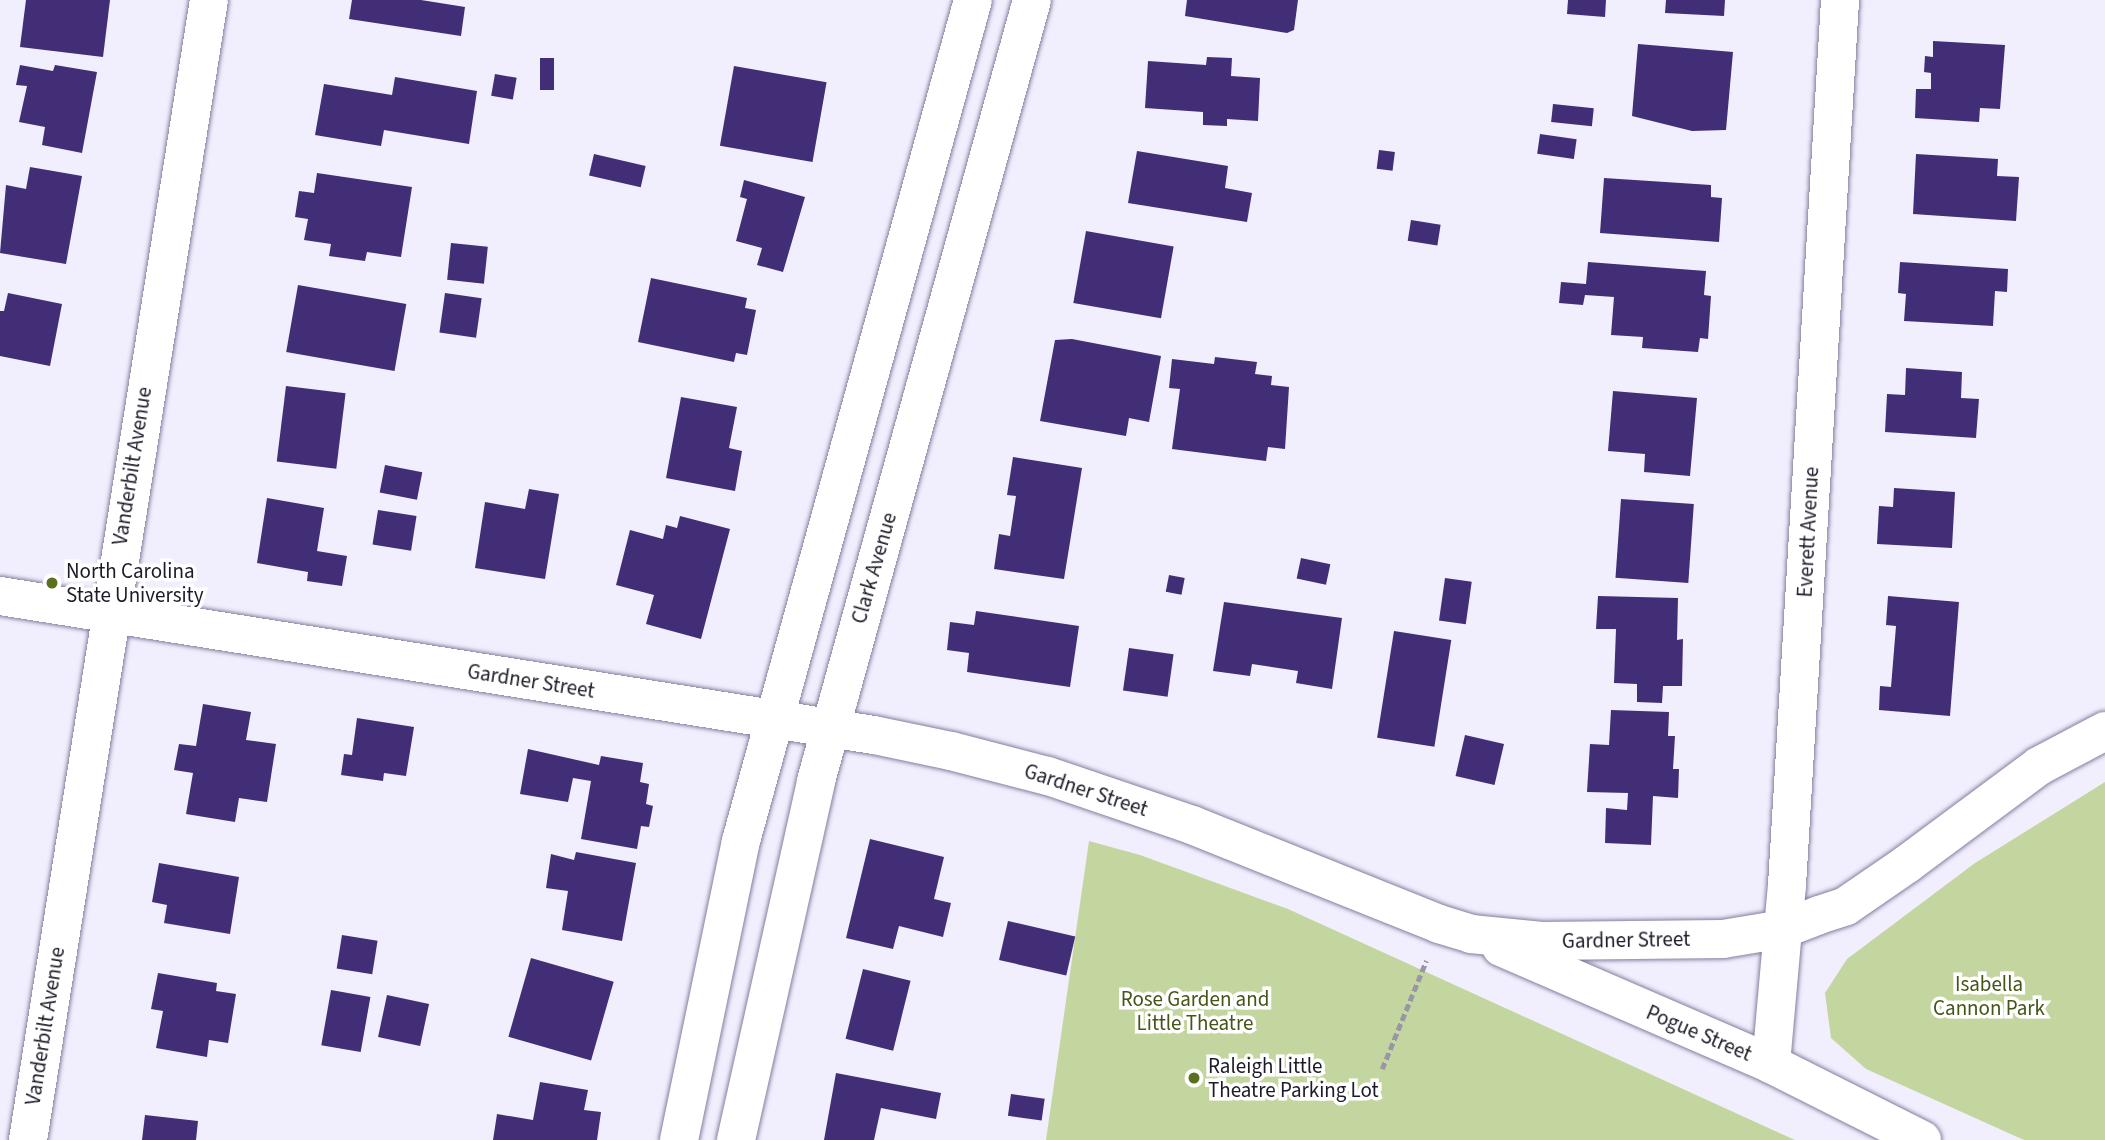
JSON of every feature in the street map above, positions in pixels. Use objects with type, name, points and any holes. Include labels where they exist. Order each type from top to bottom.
[{"type":"street","name":"Vanderbilt Avenue","points":[[28,1140],[109,615],[209,0]]},
{"type":"street","points":[[679,1140],[741,841],[973,0]]},
{"type":"street","name":"Clark Avenue","points":[[736,1140],[830,728],[1032,0]]},
{"type":"street","name":"Everett Avenue","points":[[1770,1064],[1783,929],[1840,0]]},
{"type":"street","name":"Gardner Street","points":[[0,596],[830,728],[1048,776],[1192,825],[1471,934],[1542,941],[1723,939],[1783,929],[1846,905],[2039,766],[2105,731]]},
{"type":"street","name":"Pogue Street","points":[[1471,934],[1770,1064],[1922,1140]]},
{"type":"path","points":[[1382,1069],[1428,957]]},
{"type":"green space","name":"Isabella Cannon Park","points":[[2105,782],[2105,1140],[2024,1140],[1866,1069],[1831,1038],[1825,993],[1847,959],[1975,863]]},
{"type":"green space","name":"Rose Garden and Little Theatre","points":[[1089,841],[1140,855],[1288,909],[1795,1140],[1046,1140]]},
{"type":"building","points":[[26,0],[110,0],[103,57],[20,47]]},
{"type":"building","points":[[352,0],[421,0],[465,7],[461,36],[349,19]]},
{"type":"building","points":[[1187,0],[1298,0],[1294,30],[1287,33],[1185,16]]},
{"type":"building","points":[[1568,0],[1606,0],[1605,17],[1567,14]]},
{"type":"building","points":[[1666,0],[1725,0],[1724,16],[1665,13]]},
{"type":"building","points":[[1933,41],[2005,45],[2000,109],[1980,108],[1979,122],[1915,118],[1916,89],[1931,89],[1931,73],[1924,72],[1925,56],[1933,57]]},
{"type":"building","points":[[1638,44],[1733,52],[1726,130],[1692,131],[1632,116]]},
{"type":"building","points":[[1207,57],[1232,58],[1231,76],[1260,78],[1258,121],[1227,119],[1227,126],[1203,125],[1203,112],[1145,108],[1148,61],[1206,65]]},
{"type":"building","points":[[540,58],[554,58],[554,90],[540,90]]},
{"type":"building","points":[[20,65],[53,71],[55,65],[97,72],[82,153],[42,145],[45,127],[19,122],[27,86],[16,85]]},
{"type":"building","points":[[734,66],[827,82],[813,162],[720,146]]},
{"type":"building","points":[[495,74],[517,78],[513,99],[491,96]]},
{"type":"building","points":[[395,77],[477,91],[469,144],[384,130],[381,146],[315,135],[324,84],[392,95]]},
{"type":"building","points":[[1553,104],[1594,108],[1592,126],[1551,122]]},
{"type":"building","points":[[1540,134],[1577,139],[1574,159],[1537,154]]},
{"type":"building","points":[[1379,150],[1395,152],[1393,171],[1377,169]]},
{"type":"building","points":[[1137,151],[1228,166],[1225,188],[1252,193],[1247,222],[1128,203]]},
{"type":"building","points":[[594,154],[646,166],[641,187],[589,175]]},
{"type":"building","points":[[1916,154],[1998,159],[1997,176],[2019,177],[2016,221],[1913,214]]},
{"type":"building","points":[[30,167],[82,176],[66,264],[0,253],[6,185],[26,189]]},
{"type":"building","points":[[317,173],[412,187],[401,257],[367,252],[365,261],[329,256],[331,244],[304,240],[308,219],[295,217],[299,191],[314,193]]},
{"type":"building","points":[[1604,178],[1711,185],[1711,197],[1722,198],[1719,242],[1600,233]]},
{"type":"building","points":[[744,180],[805,197],[783,272],[757,265],[762,248],[736,241],[747,199],[740,197]]},
{"type":"building","points":[[1411,220],[1441,225],[1437,245],[1408,241]]},
{"type":"building","points":[[1086,231],[1174,246],[1161,318],[1073,303]]},
{"type":"building","points":[[451,243],[488,247],[484,284],[447,280]]},
{"type":"building","points":[[1588,262],[1706,271],[1704,295],[1711,296],[1708,339],[1700,338],[1698,352],[1642,348],[1643,337],[1611,335],[1614,297],[1585,295],[1583,305],[1559,303],[1561,282],[1586,284]]},
{"type":"building","points":[[1900,262],[2008,269],[2007,292],[1995,291],[1993,326],[1904,321],[1906,294],[1898,293]]},
{"type":"building","points":[[651,278],[747,298],[745,308],[756,310],[747,355],[736,353],[734,362],[638,342]]},
{"type":"building","points":[[298,285],[406,304],[395,371],[286,352]]},
{"type":"building","points":[[8,293],[62,304],[50,366],[0,356],[0,311],[4,311]]},
{"type":"building","points":[[445,293],[482,298],[476,338],[439,333]]},
{"type":"building","points":[[1072,339],[1161,356],[1149,422],[1129,418],[1126,436],[1040,421],[1055,340]]},
{"type":"building","points":[[1215,357],[1257,362],[1255,374],[1272,376],[1271,385],[1289,387],[1285,449],[1268,447],[1266,461],[1172,449],[1180,389],[1169,388],[1172,359],[1214,364]]},
{"type":"building","points":[[1906,368],[1962,372],[1961,398],[1979,399],[1976,438],[1885,432],[1887,394],[1905,395]]},
{"type":"building","points":[[286,386],[346,393],[336,469],[277,461]]},
{"type":"building","points":[[1613,391],[1697,398],[1690,476],[1644,472],[1645,454],[1608,451]]},
{"type":"building","points":[[681,397],[737,407],[729,448],[742,451],[735,491],[666,478]]},
{"type":"building","points":[[1013,457],[1082,468],[1064,579],[994,569],[999,534],[1010,536],[1016,496],[1007,495]]},
{"type":"building","points":[[385,465],[422,472],[417,500],[380,492]]},
{"type":"building","points":[[1894,488],[1955,492],[1952,548],[1877,544],[1879,506],[1893,507]]},
{"type":"building","points":[[529,489],[559,494],[545,579],[475,568],[485,502],[525,509]]},
{"type":"building","points":[[267,498],[324,508],[317,551],[347,556],[342,586],[307,581],[308,572],[257,563]]},
{"type":"building","points":[[1621,499],[1694,504],[1688,583],[1615,578]]},
{"type":"building","points":[[378,510],[417,516],[411,551],[373,545]]},
{"type":"building","points":[[680,516],[730,529],[701,639],[646,624],[654,595],[616,585],[630,530],[663,539],[666,525],[677,528]]},
{"type":"building","points":[[1301,558],[1330,564],[1326,585],[1297,579]]},
{"type":"building","points":[[1169,575],[1185,578],[1181,595],[1166,592]]},
{"type":"building","points":[[1445,578],[1472,582],[1466,624],[1439,621]]},
{"type":"building","points":[[1598,596],[1678,598],[1677,640],[1683,639],[1682,686],[1663,686],[1662,703],[1637,702],[1637,684],[1614,683],[1616,629],[1596,629]]},
{"type":"building","points":[[1888,596],[1959,602],[1950,716],[1879,710],[1880,686],[1891,687],[1896,626],[1886,625]]},
{"type":"building","points":[[1224,602],[1342,618],[1332,689],[1296,683],[1298,671],[1252,664],[1250,676],[1213,671]]},
{"type":"building","points":[[976,611],[1079,626],[1070,687],[967,672],[969,653],[947,650],[950,622],[974,625]]},
{"type":"building","points":[[1394,631],[1451,640],[1434,747],[1377,738]]},
{"type":"building","points":[[1129,648],[1174,654],[1168,697],[1123,691]]},
{"type":"building","points":[[203,704],[251,712],[246,740],[276,744],[267,802],[239,798],[235,822],[186,814],[193,773],[174,770],[179,744],[196,746]]},
{"type":"building","points":[[1611,710],[1669,712],[1668,736],[1675,736],[1673,769],[1679,769],[1678,798],[1653,796],[1651,845],[1605,843],[1606,808],[1627,810],[1628,793],[1587,792],[1590,744],[1609,745]]},
{"type":"building","points":[[357,718],[414,727],[406,776],[384,773],[383,781],[341,775],[344,754],[352,755]]},
{"type":"building","points":[[1465,735],[1504,744],[1495,785],[1456,776]]},
{"type":"building","points":[[528,749],[599,765],[601,756],[643,763],[640,782],[649,784],[646,804],[653,806],[649,827],[641,826],[637,849],[581,839],[591,781],[573,778],[568,802],[520,794]]},
{"type":"building","points":[[870,839],[944,857],[934,899],[951,903],[943,937],[899,926],[893,949],[846,938]]},
{"type":"building","points":[[576,852],[636,863],[622,941],[562,930],[568,891],[546,888],[551,854],[574,860]]},
{"type":"building","points":[[159,863],[239,877],[230,934],[164,923],[167,905],[152,902]]},
{"type":"building","points":[[1008,921],[1075,937],[1066,975],[999,960]]},
{"type":"building","points":[[342,935],[378,941],[372,974],[337,969]]},
{"type":"building","points":[[531,958],[614,982],[591,1061],[508,1037]]},
{"type":"building","points":[[863,969],[911,981],[893,1051],[846,1039]]},
{"type":"building","points":[[158,973],[217,983],[216,991],[236,994],[228,1043],[209,1040],[207,1057],[156,1048],[163,1011],[151,1009]]},
{"type":"building","points":[[331,990],[370,997],[361,1052],[321,1045]]},
{"type":"building","points":[[387,995],[429,1004],[420,1046],[378,1037]]},
{"type":"building","points":[[836,1073],[941,1093],[936,1119],[881,1108],[874,1140],[824,1140]]},
{"type":"building","points":[[540,1082],[588,1090],[584,1110],[601,1112],[597,1140],[493,1140],[497,1114],[533,1120]]},
{"type":"building","points":[[1011,1094],[1045,1099],[1042,1121],[1008,1116]]},
{"type":"building","points":[[145,1115],[198,1121],[196,1140],[142,1140]]},
{"type":"place","name":"North Carolina State University","points":[[52,583]]},
{"type":"place","name":"Raleigh Little Theatre Parking Lot","points":[[1194,1078]]}]
